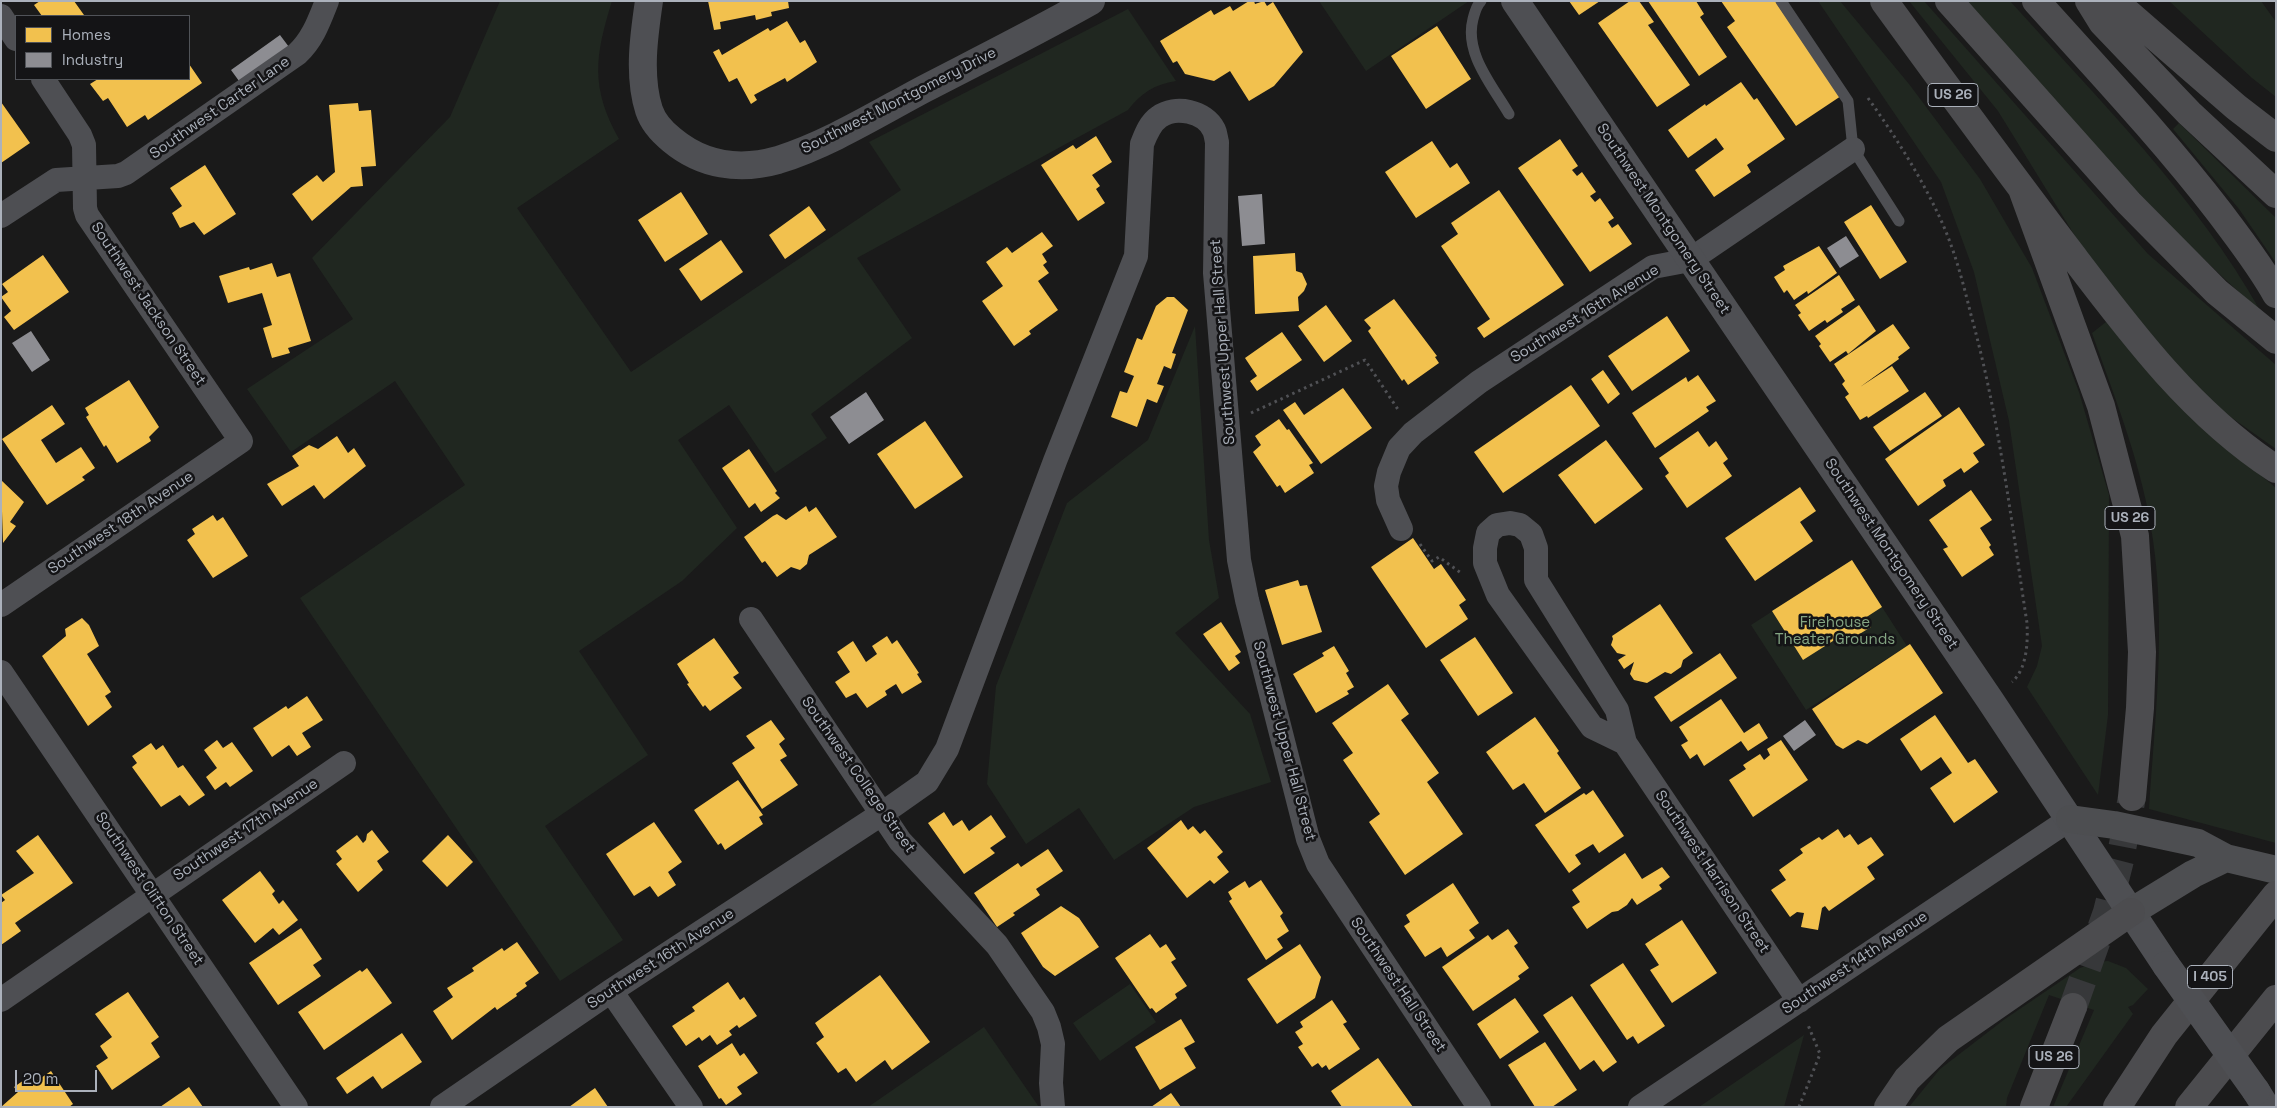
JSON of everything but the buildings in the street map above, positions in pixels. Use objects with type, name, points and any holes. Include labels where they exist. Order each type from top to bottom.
[{"type":"highway","name":"US 26","points":[[1884,1],[2022,189],[2101,406],[2134,536],[2142,652],[2140,708],[2132,798]]},
{"type":"highway","points":[[1948,1],[2129,203],[2217,292],[2276,340]]},
{"type":"highway","points":[[2036,1],[2160,139],[2262,269],[2276,294]]},
{"type":"highway","points":[[2089,1],[2102,22],[2189,113],[2276,194]]},
{"type":"highway","points":[[2114,1],[2236,107],[2276,138]]},
{"type":"highway","points":[[2022,189],[2153,358],[2230,436],[2276,469]]},
{"type":"highway","points":[[2266,911],[2276,895]]},
{"type":"highway","name":"I 405","points":[[2117,1107],[2164,1035],[2266,911]]},
{"type":"highway","points":[[1888,1107],[1907,1079],[1948,1039],[2131,912]]},
{"type":"highway","points":[[2189,1107],[2276,998]]},
{"type":"highway","name":"US 26","points":[[2034,1107],[2073,1006]]},
{"type":"main road","points":[[2070,819],[2114,825],[2198,843],[2226,858],[2266,868]]},
{"type":"main road","points":[[2131,912],[2193,874],[2226,858]]},
{"type":"street","name":"Southwest Carter Lane","points":[[1,216],[56,180],[126,174],[297,54],[307,45],[315,32],[327,1]]},
{"type":"street","name":"Southwest Montgomery Drive","points":[[649,1],[643,72],[649,109],[654,120],[664,134],[696,156],[708,161],[738,166],[760,164],[778,159],[825,141],[1091,1]]},
{"type":"street","name":"Southwest Montgomery Street","points":[[1515,1],[1990,700],[2166,964],[2261,1099]]},
{"type":"street","points":[[1,16],[15,37]]},
{"type":"street","name":"Southwest Jackson Street","points":[[44,80],[80,134],[86,156],[85,208],[88,215],[241,441]]},
{"type":"street","name":"Southwest Upper Hall Street","points":[[882,814],[927,782],[947,749],[1055,461],[1136,256],[1142,144],[1149,128],[1157,117],[1169,111],[1183,111],[1198,115],[1206,120],[1214,130],[1217,142],[1215,273],[1243,582],[1308,838],[1318,864]]},
{"type":"street","name":"Southwest 16th Avenue","points":[[1400,529],[1388,500],[1386,486],[1389,472],[1399,448],[1413,432],[1479,382],[1653,267],[1690,260],[1853,149]]},
{"type":"street","name":"Southwest 18th Avenue","points":[[1,605],[241,441]]},
{"type":"street","name":"Southwest Harrison Street","points":[[1625,743],[1592,727],[1498,594],[1485,563],[1488,533],[1497,525],[1510,523],[1520,525],[1531,534],[1536,548],[1536,580],[1616,710],[1625,743],[1799,1001]]},
{"type":"street","name":"Southwest College Street","points":[[751,619],[900,841],[997,945],[1043,1012],[1053,1044],[1051,1083],[1053,1107]]},
{"type":"street","name":"Southwest Clifton Street","points":[[1,672],[296,1107]]},
{"type":"street","name":"Southwest 17th Avenue","points":[[1,1000],[344,763]]},
{"type":"street","name":"Southwest 16th Avenue","points":[[442,1107],[611,991],[882,814]]},
{"type":"street","name":"Southwest 14th Avenue","points":[[1640,1107],[2070,819]]},
{"type":"street","name":"Southwest Hall Street","points":[[1318,864],[1479,1107]]},
{"type":"street","points":[[611,991],[691,1107]]},
{"type":"lane","points":[[1481,1],[1477,5],[1470,32],[1475,57],[1509,114]]},
{"type":"lane","points":[[1781,1],[1848,101],[1853,149],[1899,221]]},
{"type":"path","points":[[1868,98],[1905,151],[1941,219],[1964,286],[1995,412],[2028,636],[2021,668],[2015,678],[1990,700]]},
{"type":"path","points":[[1228,423],[1365,360],[1413,432]]},
{"type":"path","points":[[1400,529],[1414,535],[1432,562],[1439,557],[1459,572]]},
{"type":"path","points":[[1799,1001],[1820,1054],[1799,1107]]},
{"type":"green space","points":[[500,1],[612,1],[602,38],[598,71],[603,103],[619,139],[517,208],[631,372],[901,190],[869,142],[1128,9],[1176,81],[1161,84],[1149,90],[1128,110],[857,258],[912,338],[811,414],[827,438],[775,473],[729,405],[678,440],[737,528],[682,581],[579,651],[648,755],[545,826],[623,940],[560,981],[300,598],[465,485],[395,381],[291,452],[247,389],[353,319],[312,258],[450,117]]},
{"type":"green space","points":[[1319,1],[1469,1],[1366,71]]},
{"type":"green space","points":[[1818,1],[1840,1],[1909,84],[1980,179],[2032,268],[2079,392],[2109,495],[2108,715],[2098,795],[2027,687],[2037,666],[2042,646],[2009,421],[1974,272],[1941,182]]},
{"type":"green space","points":[[1909,1],[1924,1],[2148,254],[2276,365],[2276,449],[2218,408],[2149,338],[2104,283],[1998,111]]},
{"type":"green space","points":[[1965,1],[2010,1],[2111,112],[2176,188],[2207,228],[2261,312],[2221,276],[2145,200]]},
{"type":"green space","points":[[2169,1],[2261,1],[2276,22],[2276,97],[2252,78]]},
{"type":"green space","points":[[2179,123],[2276,218],[2276,263],[2239,209],[2173,129]]},
{"type":"green space","points":[[2106,322],[2205,428],[2276,488],[2276,843],[2149,809],[2158,674],[2159,607],[2157,573],[2148,513],[2136,461],[2092,333]]},
{"type":"green space","points":[[1195,326],[1209,540],[1219,598],[1175,633],[1250,714],[1271,782],[1194,807],[1114,860],[1079,808],[1026,844],[987,784],[996,686],[1067,503],[1148,440]]},
{"type":"green space","name":"Firehouse Theater Grounds","points":[[1852,560],[1907,646],[1806,710],[1751,625]]},
{"type":"green space","points":[[2108,961],[2126,968],[2148,989],[2133,1005],[2128,1007],[2133,1014],[2066,1107],[2053,1107],[2094,1010],[2049,995],[2007,1098],[2006,1107],[1909,1107],[1940,1069],[2005,1019],[2080,968],[2096,962]]},
{"type":"green space","points":[[1130,984],[1156,1022],[1100,1061],[1073,1023]]},
{"type":"green space","points":[[984,1027],[1039,1107],[868,1107]]},
{"type":"green space","points":[[1804,1035],[1784,1107],[1699,1107]]},
{"type":"tunnel","points":[[2073,1007],[2107,912],[2120,860],[2132,797]]}]
